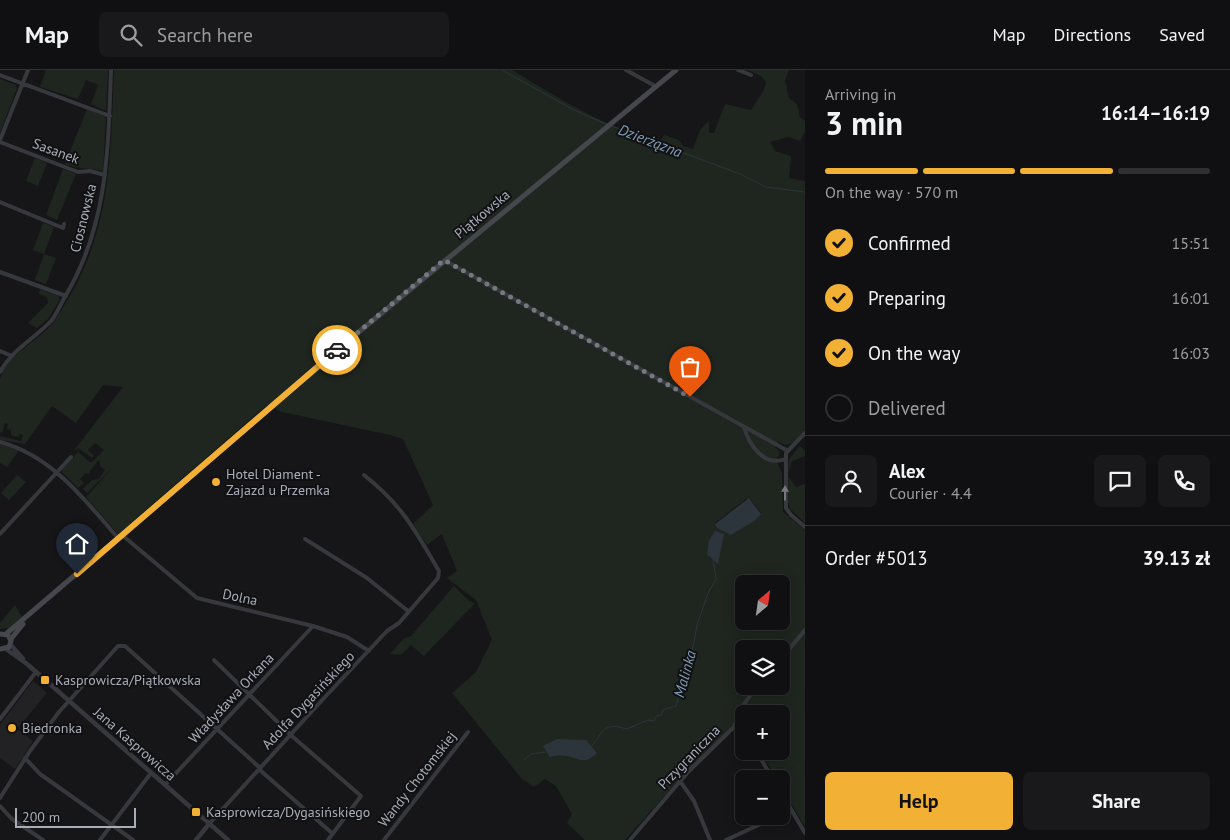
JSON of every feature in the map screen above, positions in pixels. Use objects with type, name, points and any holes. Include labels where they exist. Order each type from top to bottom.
[{"type":"main road","name":"Piątkowska","points":[[2,634],[31,614],[444,260],[676,70]]},
{"type":"main road","name":"Piątkowska","points":[[5,647],[31,614]]},
{"type":"main road","points":[[2,634],[5,647]]},
{"type":"street","points":[[0,141],[28,70]]},
{"type":"street","name":"Ciosnowska","points":[[0,372],[12,356],[51,321],[79,274],[92,241],[105,175],[110,116],[111,70]]},
{"type":"street","points":[[626,70],[655,86]]},
{"type":"street","points":[[738,70],[751,75]]},
{"type":"street","points":[[0,75],[110,116]]},
{"type":"street","name":"Sasanek","points":[[0,141],[78,172],[90,171],[105,175]]},
{"type":"street","points":[[0,202],[63,228],[64,224]]},
{"type":"street","points":[[444,260],[788,451]]},
{"type":"street","points":[[0,272],[66,296]]},
{"type":"street","points":[[0,351],[12,356]]},
{"type":"street","points":[[744,427],[756,451],[767,460],[777,462],[785,459]]},
{"type":"street","points":[[805,433],[788,451],[785,459],[786,508],[790,515],[805,527]]},
{"type":"street","name":"Dolna","points":[[0,442],[28,451],[42,460],[120,536],[197,598],[313,626],[347,637],[369,651]]},
{"type":"street","points":[[0,534],[71,456]]},
{"type":"street","name":"Adolfa Dygasińskiego","points":[[196,840],[292,733],[438,578],[439,571],[405,514],[382,488],[364,475]]},
{"type":"street","points":[[305,539],[366,578],[408,611]]},
{"type":"street","name":"Władysława Orkana","points":[[165,785],[313,626]]},
{"type":"street","points":[[790,648],[805,630]]},
{"type":"street","points":[[0,798],[25,758],[69,701],[118,646],[126,646],[218,728],[261,771],[333,834]]},
{"type":"street","name":"Jana Kasprowicza","points":[[5,647],[27,664],[228,840]]},
{"type":"street","points":[[214,660],[361,796],[328,840]]},
{"type":"street","points":[[0,718],[36,672]]},
{"type":"street","name":"Przygraniczna","points":[[630,840],[680,781],[734,727],[742,707],[751,695]]},
{"type":"street","name":"Wandy Chotomskiej","points":[[384,840],[468,732]]},
{"type":"street","points":[[25,758],[40,774],[133,840]]},
{"type":"street","points":[[100,840],[110,824],[151,772]]},
{"type":"street","points":[[680,781],[694,801],[710,840]]},
{"type":"street","points":[[0,806],[12,819],[43,840]]},
{"type":"street","points":[[790,807],[805,833]]},
{"type":"street","points":[[726,840],[758,825]]},
{"type":"shaded area","points":[[46,70],[108,70],[106,111],[91,104],[98,85],[86,80],[78,99],[40,87]]},
{"type":"shaded area","points":[[114,70],[512,70],[565,102],[603,121],[642,136],[661,140],[664,135],[679,140],[683,146],[693,149],[700,130],[709,121],[709,133],[714,133],[725,104],[751,110],[764,90],[766,82],[761,76],[747,70],[789,70],[785,80],[789,98],[797,104],[800,117],[805,121],[805,132],[800,141],[788,137],[770,142],[775,151],[791,156],[789,178],[805,181],[805,430],[790,444],[786,445],[778,442],[775,447],[780,452],[776,460],[782,473],[783,512],[805,530],[805,827],[790,801],[790,770],[772,770],[765,760],[790,760],[790,705],[735,705],[735,725],[685,773],[625,840],[585,840],[567,823],[572,814],[556,786],[545,779],[534,787],[522,779],[452,693],[476,672],[492,640],[476,600],[447,578],[457,571],[442,534],[427,545],[413,524],[433,505],[403,439],[282,412],[267,405],[118,534],[86,497],[114,466],[87,493],[83,489],[92,480],[99,479],[105,470],[100,466],[100,461],[90,471],[90,474],[86,473],[80,479],[84,483],[78,488],[61,471],[78,452],[91,463],[104,450],[95,443],[88,450],[94,456],[92,458],[78,448],[72,453],[123,387],[103,385],[76,423],[52,406],[25,444],[0,440],[0,436],[21,441],[23,435],[19,434],[18,437],[11,435],[11,430],[7,429],[8,424],[5,423],[2,433],[0,432],[0,379],[10,361],[54,321],[73,291],[87,261],[97,231],[104,200],[109,170]],"holes":[[[746,499],[751,500],[761,513],[731,535],[717,528],[715,523]]]},
{"type":"shaded area","points":[[0,79],[16,85],[17,88],[0,133]]},
{"type":"shaded area","points":[[87,109],[106,117],[103,171],[65,164]]},
{"type":"shaded area","points":[[35,158],[47,163],[38,186],[26,181]]},
{"type":"shaded area","points":[[63,169],[76,174],[57,220],[46,215]]},
{"type":"shaded area","points":[[43,223],[54,227],[44,254],[33,250]]},
{"type":"shaded area","points":[[44,254],[56,258],[46,284],[35,280]]},
{"type":"shaded area","points":[[40,289],[59,296],[59,301],[48,319],[37,328],[28,323],[48,303],[47,297],[39,294]]},
{"type":"shaded area","points":[[0,444],[17,448],[18,452],[7,467],[0,463]]},
{"type":"shaded area","points":[[800,446],[805,451],[805,456],[792,461],[789,474],[789,459]]},
{"type":"shaded area","points":[[17,475],[26,482],[9,500],[1,493]]},
{"type":"shaded area","points":[[789,477],[796,487],[805,484],[805,523],[790,509],[788,501]]},
{"type":"shaded area","points":[[749,498],[761,514],[754,521],[731,535],[717,528],[715,524]]},
{"type":"shaded area","points":[[715,531],[724,534],[718,564],[707,554],[709,541]]},
{"type":"shaded area","points":[[454,586],[469,601],[475,603],[424,656],[411,645],[401,655],[390,654],[403,639],[411,636]]},
{"type":"shaded area","points":[[15,605],[22,617],[9,628],[0,629],[0,623]]},
{"type":"shaded area","points":[[33,681],[47,693],[17,729],[33,741],[15,769],[0,758],[0,725]]},
{"type":"shaded area","points":[[557,739],[586,740],[597,753],[585,760],[558,755],[550,757],[543,746]]},
{"type":"waterway","name":"Dzierżązna","points":[[502,70],[574,110],[608,125]]},
{"type":"waterway","name":"Dzierżązna","points":[[612,126],[740,174],[766,187],[805,192]]},
{"type":"waterway","name":"Malinka","points":[[591,747],[602,732],[609,727],[627,729],[648,720],[654,721],[657,715],[661,716],[663,710],[676,706],[694,643],[697,625],[708,593],[716,579],[713,559]]},
{"type":"waterway","name":"Malinka","points":[[524,760],[531,754],[545,752]]},
{"type":"way so far","points":[[337,350],[444,260],[690,397]]},
{"type":"place","name":"Hotel Diament - Zajazd u Przemka","points":[[216,482]]},
{"type":"place","name":"Kasprowicza/Piątkowska","points":[[45,680]]},
{"type":"place","name":"Biedronka","points":[[12,728]]},
{"type":"place","name":"Kasprowicza/Dygasińskiego","points":[[196,812]]},
{"type":"route","points":[[77,574],[337,350]]}]
